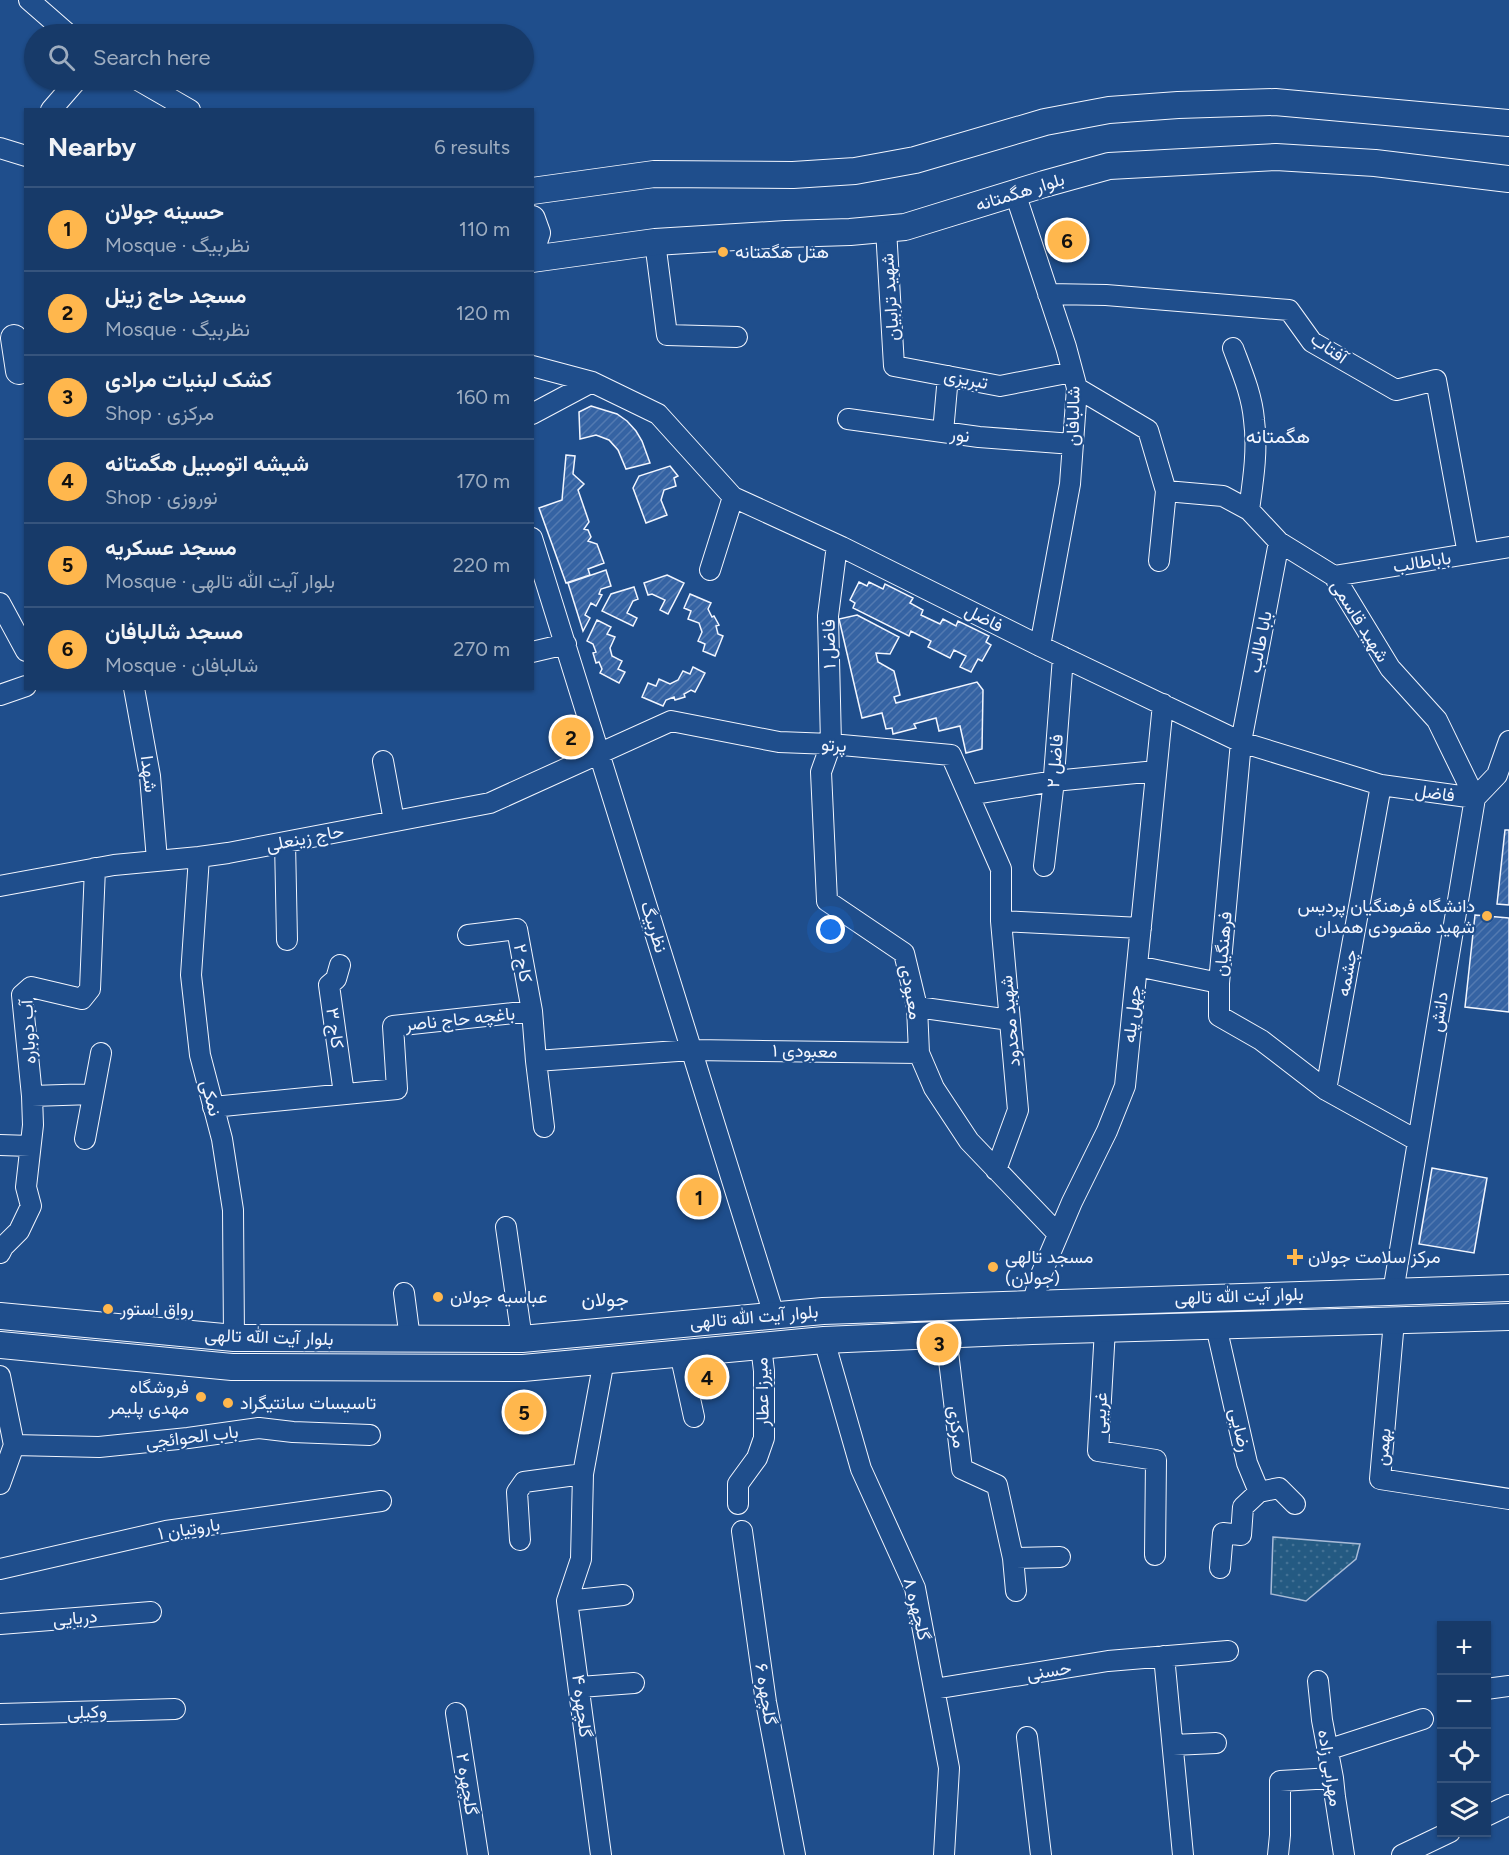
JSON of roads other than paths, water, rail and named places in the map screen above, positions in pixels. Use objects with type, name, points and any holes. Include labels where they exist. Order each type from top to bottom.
[{"type":"main road","points":[[534,191],[654,174],[793,175],[855,171],[915,160],[1046,122],[1109,110],[1166,106],[1275,102],[1509,123]]},
{"type":"main road","name":"بلوار هگمتانه","points":[[534,259],[655,242],[905,227],[1109,166],[1276,157],[1375,163],[1509,179]]},
{"type":"main road","points":[[534,225],[537,233],[534,242]]},
{"type":"main road","points":[[13,338],[15,371]]},
{"type":"main road","name":"بلوار آیت الله تالهی","points":[[0,1316],[234,1338],[522,1339],[823,1311],[1509,1288]]},
{"type":"main road","points":[[1032,1305],[1032,1331]]},
{"type":"main road","name":"بلوار آیت الله تالهی","points":[[0,1345],[232,1367],[523,1368],[824,1340],[1032,1331],[1509,1317]]},
{"type":"main road","points":[[522,1339],[523,1368]]},
{"type":"street","points":[[29,0],[57,24]]},
{"type":"street","points":[[53,108],[68,90]]},
{"type":"street","points":[[155,90],[187,108]]},
{"type":"street","name":"شالبافان","points":[[1015,193],[1075,380],[1070,484],[1040,646]]},
{"type":"street","name":"شهید ترابیان","points":[[886,229],[894,366]]},
{"type":"street","points":[[655,242],[667,335],[737,337]]},
{"type":"street","name":"آفتاب","points":[[1048,294],[1106,295],[1288,310],[1312,342],[1396,390],[1436,380],[1468,554]]},
{"type":"street","points":[[1233,348],[1247,386],[1255,421],[1254,466],[1249,510]]},
{"type":"street","name":"تبریزی","points":[[894,366],[1000,386],[1075,380]]},
{"type":"street","name":"فاضل","points":[[534,367],[592,382],[658,414],[733,497],[837,545],[1062,657],[1241,742],[1381,785],[1475,798]]},
{"type":"street","points":[[943,432],[948,376]]},
{"type":"street","points":[[1075,380],[1148,430],[1166,491],[1159,561]]},
{"type":"street","points":[[534,413],[592,382]]},
{"type":"street","name":"نور","points":[[848,419],[979,437],[1073,444]]},
{"type":"street","name":"شهید قاسمی","points":[[1166,491],[1223,496],[1249,510],[1279,542],[1334,576],[1390,668],[1437,720],[1475,798]]},
{"type":"street","points":[[710,570],[733,497]]},
{"type":"street","name":"بابا طالب","points":[[1241,742],[1279,542]]},
{"type":"street","name":"فاضل ۱","points":[[831,744],[828,616],[837,545]]},
{"type":"street","name":"باباطالب","points":[[1334,576],[1509,547]]},
{"type":"street","name":"نظربیگ","points":[[534,551],[537,570],[566,644],[774,1315]]},
{"type":"street","points":[[0,603],[24,647]]},
{"type":"street","points":[[534,652],[566,644]]},
{"type":"street","name":"فاضل ۲","points":[[1044,866],[1054,781],[1062,657]]},
{"type":"street","points":[[0,695],[24,687]]},
{"type":"street","name":"شهدا","points":[[134,690],[150,776],[158,860]]},
{"type":"street","name":"چهل پله","points":[[1032,1305],[1040,1277],[1058,1234],[1107,1131],[1125,1086],[1163,704]]},
{"type":"street","name":"پرتو","points":[[600,753],[671,721],[779,742],[831,744],[951,755],[1001,869]]},
{"type":"street","points":[[1475,798],[1497,775],[1509,741]]},
{"type":"street","name":"فرهنگیان","points":[[1241,742],[1219,983],[1219,1016],[1261,1040],[1326,1090]]},
{"type":"street","name":"معبودی","points":[[831,744],[821,772],[827,901],[904,953],[917,1007],[919,1053],[934,1088],[969,1141],[1058,1234]]},
{"type":"street","name":"حاج زینعلی","points":[[0,886],[95,868],[199,857],[490,803],[600,753]]},
{"type":"street","points":[[383,761],[394,821]]},
{"type":"street","points":[[969,795],[1054,781],[1156,771]]},
{"type":"street","name":"چشمه","points":[[1326,1090],[1381,785]]},
{"type":"street","name":"دانش","points":[[1393,1292],[1475,798]]},
{"type":"street","points":[[285,842],[287,940]]},
{"type":"street","name":"نمکی","points":[[199,857],[191,975],[200,1055],[222,1139],[233,1210],[234,1338]]},
{"type":"street","name":"آب دوباره","points":[[1,1249],[19,1231],[31,1206],[26,1187],[33,1125],[32,1096],[22,995],[31,987],[82,999],[90,989],[95,868]]},
{"type":"street","name":"شهید محدود","points":[[996,1170],[1018,1110],[1001,921],[1001,869]]},
{"type":"street","points":[[1001,921],[1141,928]]},
{"type":"street","name":"کاج ۲","points":[[468,935],[517,929],[532,1011]]},
{"type":"street","name":"کاج ۳","points":[[340,964],[336,979],[329,985],[344,1094]]},
{"type":"street","points":[[1137,966],[1219,983]]},
{"type":"street","points":[[917,1007],[1010,1020]]},
{"type":"street","name":"باغچه حاج ناصر","points":[[213,1107],[397,1089],[393,1026],[532,1011],[544,1127]]},
{"type":"street","points":[[536,1061],[692,1050]]},
{"type":"street","name":"معبودی ۱","points":[[692,1050],[919,1053]]},
{"type":"street","points":[[85,1139],[101,1053]]},
{"type":"street","points":[[1326,1090],[1418,1141]]},
{"type":"street","points":[[32,1096],[93,1094]]},
{"type":"street","points":[[0,1145],[30,1146]]},
{"type":"street","points":[[506,1227],[522,1339]]},
{"type":"street","points":[[404,1293],[410,1339]]},
{"type":"street","name":"بهمن","points":[[1394,1321],[1380,1479],[1509,1498]]},
{"type":"street","name":"رضایی","points":[[1216,1326],[1247,1463],[1259,1492]]},
{"type":"street","name":"غریبی","points":[[1105,1329],[1098,1450],[1156,1460],[1155,1556]]},
{"type":"street","name":"مرکزی","points":[[946,1335],[962,1469],[997,1485],[1013,1558]]},
{"type":"street","name":"گلچهره ۸","points":[[824,1340],[861,1468],[915,1588],[949,1768],[944,1855]]},
{"type":"street","name":"میرزا عطار","points":[[738,1504],[738,1484],[757,1458],[764,1438],[764,1371],[761,1346]]},
{"type":"street","points":[[680,1353],[694,1417]]},
{"type":"street","name":"گلچهره ۴","points":[[601,1855],[567,1601],[581,1559],[584,1474],[604,1360]]},
{"type":"street","points":[[0,1376],[14,1445],[0,1484]]},
{"type":"street","name":"باب الحوائجی","points":[[14,1445],[99,1447],[259,1428],[293,1432],[370,1435]]},
{"type":"street","points":[[520,1540],[516,1492],[524,1482],[584,1474]]},
{"type":"street","points":[[1220,1568],[1223,1533],[1241,1535],[1243,1507],[1259,1492],[1279,1488],[1295,1503]]},
{"type":"street","name":"۱ باروتیان","points":[[0,1569],[166,1531],[381,1501]]},
{"type":"street","name":"گلچهره ۶","points":[[742,1532],[766,1702],[795,1855]]},
{"type":"street","points":[[1016,1591],[1013,1558],[1060,1557]]},
{"type":"street","points":[[567,1601],[623,1595]]},
{"type":"street","name":"دریایی","points":[[0,1624],[151,1612]]},
{"type":"street","name":"حسنی","points":[[934,1689],[1108,1661],[1228,1651]]},
{"type":"street","points":[[1164,1656],[1183,1855]]},
{"type":"street","name":"مهرابی زاده","points":[[1318,1681],[1322,1720],[1344,1855]]},
{"type":"street","points":[[580,1687],[634,1683]]},
{"type":"street","points":[[1491,1688],[1509,1686]]},
{"type":"street","name":"وکیلی","points":[[0,1714],[175,1709]]},
{"type":"street","name":"گلچهره ۲","points":[[456,1713],[478,1855]]},
{"type":"street","points":[[1327,1750],[1423,1719]]},
{"type":"street","points":[[1027,1737],[1041,1855]]},
{"type":"street","points":[[1173,1745],[1216,1743]]},
{"type":"street","points":[[1278,1855],[1280,1781],[1333,1778]]},
{"type":"street","points":[[1491,1814],[1509,1805]]},
{"type":"street","points":[[1402,1855],[1441,1837]]},
{"type":"street","points":[[952,1855],[959,1855]]},
{"type":"place","name":"مسجد شالبافان","points":[[1067,240]]},
{"type":"place","name":"هتل هگمتانه","points":[[723,252]]},
{"type":"place","name":"مسجد حاج زینل","points":[[571,737]]},
{"type":"place","name":"دانشگاه فرهنگیان پردیس شهید مقصودی همدان","points":[[1487,916]]},
{"type":"place","name":"حسینه جولان","points":[[699,1197]]},
{"type":"place","name":"مرکز سلامت جولان","points":[[1295,1257]]},
{"type":"place","name":"مسجد تالهی (جولان)","points":[[993,1267]]},
{"type":"place","name":"عباسیه جولان","points":[[438,1297]]},
{"type":"place","name":"رواق استور","points":[[108,1309]]},
{"type":"place","name":"کشک لبنیات مرادی","points":[[939,1343]]},
{"type":"place","name":"شیشه اتومبیل هگمتانه","points":[[707,1377]]},
{"type":"place","name":"فروشگاه مهدی پلیمر","points":[[201,1397]]},
{"type":"place","name":"تاسیسات سانتیگراد","points":[[228,1403]]},
{"type":"place","name":"مسجد عسکریه","points":[[524,1412]]},
{"type":"district","name":"هگمتانه","points":[[1278,436]]},
{"type":"district","name":"جولان","points":[[605,1299]]}]
